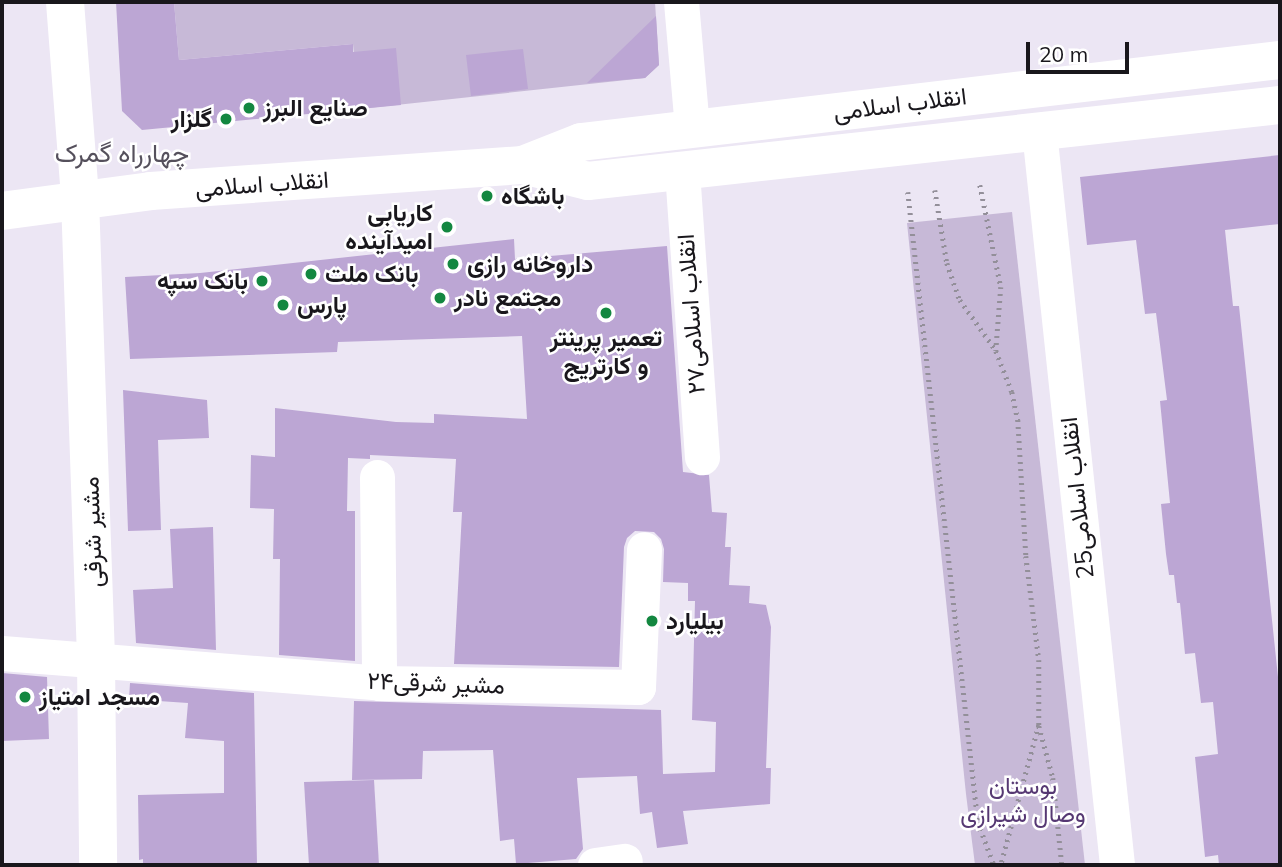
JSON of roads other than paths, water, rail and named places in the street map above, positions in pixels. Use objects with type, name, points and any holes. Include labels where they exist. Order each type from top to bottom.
[{"type":"main road","name":"مشیر شرقی","points":[[65,2],[80,199],[96,660],[97,865]]},
{"type":"main road","name":"انقلاب اسلامی","points":[[2,211],[151,191],[523,165],[581,142],[1280,60]]},
{"type":"main road","name":"انقلاب اسلامی","points":[[523,165],[588,181],[1280,105]]},
{"type":"street","points":[[681,2],[692,128]]},
{"type":"street","name":"25انقلاب اسلامی","points":[[1039,131],[1117,865]]},
{"type":"street","name":"انقلاب اسلامی۲۷","points":[[682,171],[702,457]]},
{"type":"street","points":[[377,477],[379,683]]},
{"type":"street","name":"مشیر شرقی۲۴","points":[[2,653],[379,683],[638,687],[644,549]]},
{"type":"place","name":"صنایع البرز","points":[[249,108]]},
{"type":"place","name":"گلزار","points":[[226,119]]},
{"type":"place","name":"باشگاه","points":[[487,196]]},
{"type":"place","name":"کاریابی امیدآینده","points":[[447,227]]},
{"type":"place","name":"داروخانه رازی","points":[[453,264]]},
{"type":"place","name":"بانک ملت","points":[[311,274]]},
{"type":"place","name":"بانک سپه","points":[[262,281]]},
{"type":"place","name":"مجتمع نادر","points":[[440,298]]},
{"type":"place","name":"پارس","points":[[283,305]]},
{"type":"place","name":"تعمیر پرینتر و کارتریج","points":[[606,313]]},
{"type":"place","name":"بیلیارد","points":[[652,621]]},
{"type":"place","name":"مسجد امتیاز","points":[[25,697]]},
{"type":"district","name":"چهارراه گمرک","points":[[122,153]]},
{"type":"park label","name":"بوستان وصال شیرازی","points":[[1023,800]]}]
